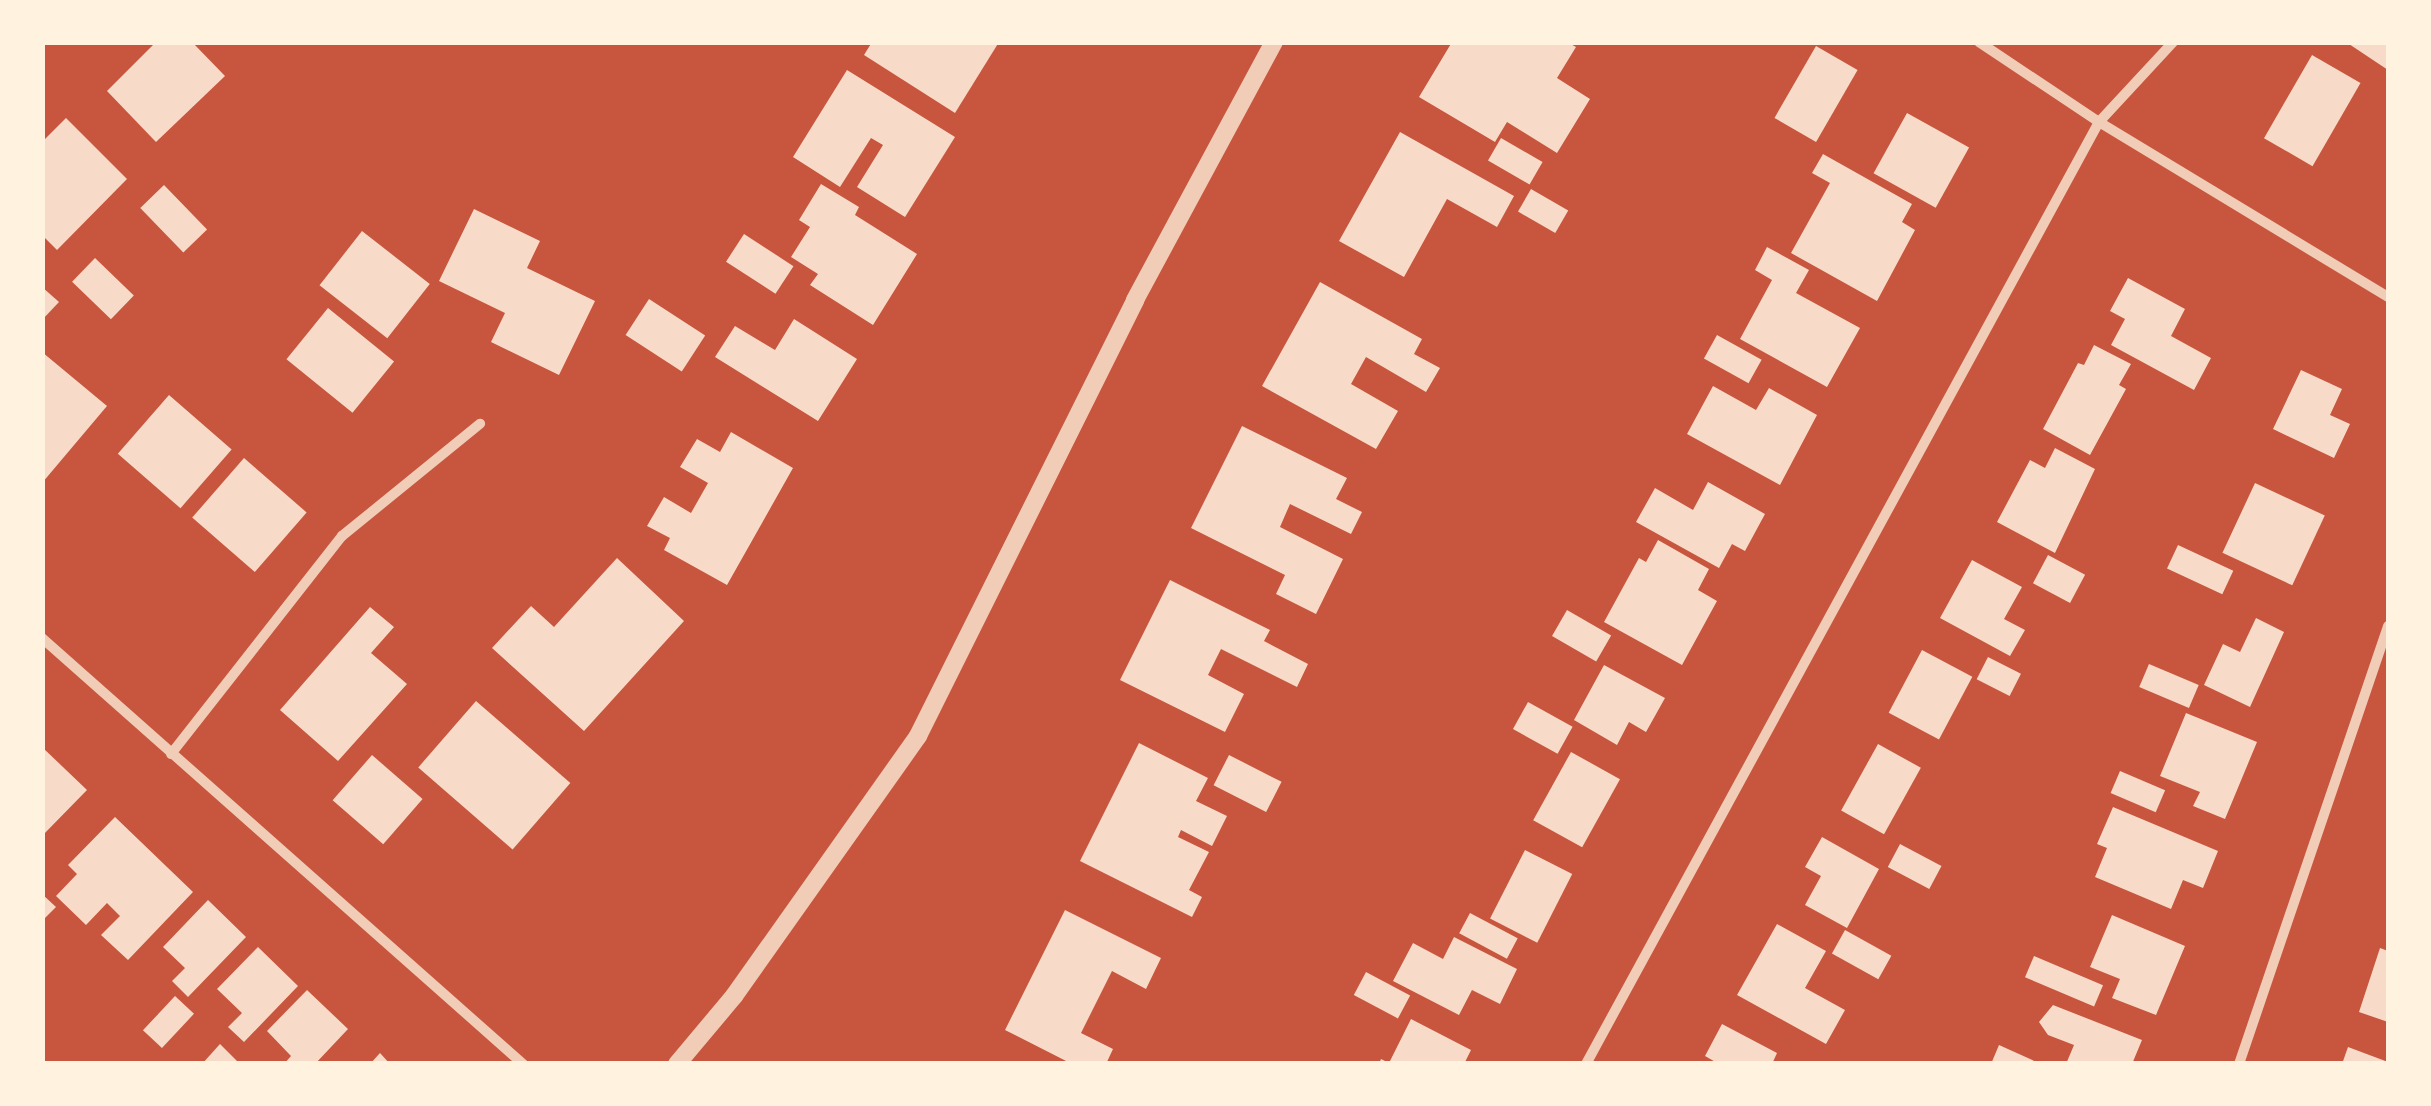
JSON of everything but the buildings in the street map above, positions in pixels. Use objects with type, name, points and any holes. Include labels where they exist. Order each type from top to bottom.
[{"type":"street","points":[[677,1064],[734,996],[918,736],[1135,300],[1274,42]]},
{"type":"street","points":[[1979,42],[2098,122],[2388,297]]},
{"type":"street","points":[[1586,1064],[2098,122],[2173,42]]},
{"type":"street","points":[[172,754],[342,536],[480,424]]},
{"type":"street","points":[[2239,1064],[2388,626]]},
{"type":"street","points":[[42,638],[523,1064]]}]
